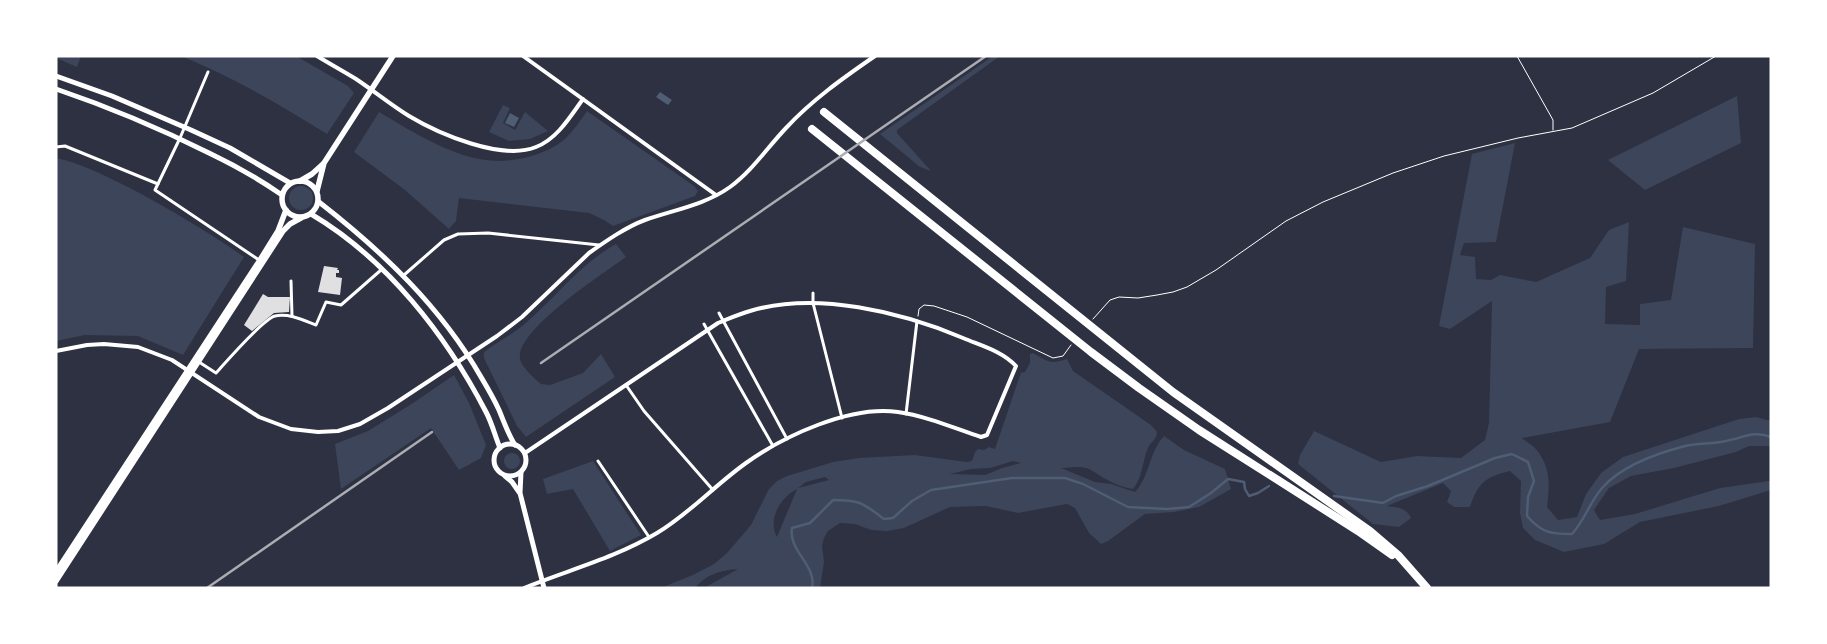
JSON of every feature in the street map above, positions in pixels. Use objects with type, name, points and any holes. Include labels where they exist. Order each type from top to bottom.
[{"type":"highway","points":[[824,112],[1173,392],[1370,531],[1398,555],[1427,588]]},
{"type":"highway","points":[[812,129],[1091,352],[1199,430],[1375,542],[1397,560],[1422,588]]},
{"type":"main road","points":[[301,218],[292,216],[286,210],[282,201],[285,188],[290,183],[300,181],[312,174],[324,163],[393,56]]},
{"type":"main road","points":[[56,581],[180,390],[190,371],[198,362],[284,231],[290,224],[316,210],[319,202],[317,191],[324,163]]},
{"type":"main road","points":[[300,181],[310,183],[317,191]]},
{"type":"main road","points":[[56,572],[190,371],[278,231],[286,210]]},
{"type":"street","points":[[316,56],[409,116],[436,130],[474,145],[490,148],[514,150],[535,148],[550,139],[564,126],[583,99]]},
{"type":"street","points":[[523,56],[716,195]]},
{"type":"street","points":[[56,351],[104,344],[138,347],[167,358],[259,417],[291,430],[318,432],[338,430],[360,424],[458,363],[522,318],[589,253],[600,245],[643,221],[699,203],[730,187],[762,157],[785,129],[811,103],[874,56]]},
{"type":"street","points":[[208,72],[185,128],[154,190],[260,260]]},
{"type":"street","points":[[56,76],[112,96],[230,148],[290,183]]},
{"type":"street","points":[[56,89],[107,106],[180,138],[266,184],[282,195]]},
{"type":"street","points":[[56,147],[65,146],[158,184]]},
{"type":"street","points":[[319,202],[369,243],[404,276],[447,327],[481,376],[514,445]]},
{"type":"street","points":[[311,214],[361,251],[395,282],[438,333],[458,363],[487,414],[500,448]]},
{"type":"street","points":[[404,276],[444,240],[458,234],[488,233],[600,245]]},
{"type":"street","points":[[198,362],[216,372],[243,343],[273,316],[292,316],[316,325],[326,302],[341,305],[382,270]]},
{"type":"street","points":[[291,281],[292,316]]},
{"type":"street","points":[[813,294],[813,303],[842,418]]},
{"type":"street","points":[[524,588],[618,552],[649,537],[679,518],[746,463],[773,446],[811,427],[842,418],[873,413],[896,412],[918,416],[981,437],[987,435],[1016,366],[1007,356],[901,315],[859,307],[813,303],[786,304],[751,310],[708,330],[525,454]]},
{"type":"street","points":[[719,313],[722,322],[786,439]]},
{"type":"street","points":[[906,414],[917,320]]},
{"type":"street","points":[[704,324],[773,446]]},
{"type":"street","points":[[626,385],[644,410],[713,490]]},
{"type":"street","points":[[520,493],[512,482],[500,474],[494,466],[494,456],[504,445],[519,447],[525,454],[526,464],[521,472],[520,493],[544,588]]},
{"type":"street","points":[[598,461],[649,537]]},
{"type":"street","points":[[505,476],[513,476],[521,472]]},
{"type":"path","points":[[1518,56],[1553,120],[1553,131]]},
{"type":"path","points":[[1102,307],[1110,300],[1119,297],[1138,298],[1174,292],[1187,287],[1216,270],[1261,238],[1304,211],[1393,174],[1462,151],[1572,128],[1628,105],[1716,56]]},
{"type":"path","points":[[917,320],[919,309],[924,304],[929,304],[958,313],[988,326],[1049,357],[1060,357],[1065,353]]},
{"type":"shaded area","points":[[56,56],[81,56],[77,67],[56,58]]},
{"type":"shaded area","points":[[181,56],[296,56],[348,86],[354,93],[327,134],[238,82]]},
{"type":"shaded area","points":[[993,56],[1000,56],[897,130],[897,133],[931,171],[920,167],[880,134]]},
{"type":"shaded area","points":[[660,92],[672,100],[668,105],[656,97]]},
{"type":"shaded area","points":[[1737,96],[1741,143],[1645,190],[1608,160]]},
{"type":"shaded area","points":[[503,105],[510,108],[503,123],[515,130],[525,112],[548,131],[530,139],[509,141],[489,132]]},
{"type":"shaded area","points":[[587,111],[694,186],[698,191],[695,196],[613,226],[589,213],[459,198],[456,221],[449,229],[405,190],[354,152],[379,112],[451,151],[482,159],[506,161],[538,154],[557,145],[569,135]]},
{"type":"shaded area","points":[[510,113],[519,118],[514,127],[505,123]]},
{"type":"shaded area","points":[[1515,143],[1496,242],[1464,243],[1460,255],[1475,257],[1476,279],[1491,280],[1500,275],[1536,282],[1590,258],[1609,230],[1629,222],[1626,281],[1606,287],[1605,324],[1640,325],[1640,304],[1671,300],[1683,227],[1755,244],[1753,348],[1639,349],[1610,422],[1522,438],[1534,447],[1544,461],[1549,483],[1547,507],[1558,520],[1577,517],[1586,494],[1601,473],[1623,457],[1739,419],[1756,417],[1771,421],[1771,446],[1749,446],[1736,452],[1674,468],[1631,476],[1609,488],[1594,510],[1600,520],[1635,514],[1720,488],[1771,481],[1771,490],[1719,506],[1640,522],[1604,544],[1564,552],[1535,540],[1523,528],[1520,513],[1521,481],[1510,471],[1494,476],[1484,482],[1476,492],[1470,507],[1454,507],[1447,502],[1451,491],[1443,483],[1387,506],[1403,509],[1409,514],[1411,518],[1399,527],[1373,524],[1298,464],[1300,455],[1314,431],[1381,462],[1417,456],[1461,458],[1485,440],[1489,423],[1492,301],[1450,329],[1439,326],[1472,154]]},
{"type":"shaded area","points":[[56,158],[84,166],[128,187],[187,220],[244,257],[183,355],[138,336],[85,335],[56,341]]},
{"type":"shaded area","points":[[301,186],[306,187],[312,193],[312,203],[306,209],[301,210],[296,209],[290,203],[289,198],[290,193],[296,187]]},
{"type":"shaded area","points":[[616,244],[626,257],[563,303],[546,318],[523,346],[520,358],[525,369],[541,384],[550,385],[583,373],[601,354],[615,377],[526,437],[517,426],[484,358],[484,352],[523,325],[580,270]]},
{"type":"shaded area","points":[[1033,353],[1052,362],[1067,359],[1073,371],[1151,425],[1157,432],[1156,437],[1148,448],[1139,480],[1133,489],[1115,484],[1086,468],[1061,468],[1095,482],[1111,484],[1135,492],[1144,479],[1155,449],[1164,436],[1184,450],[1225,469],[1231,489],[1199,507],[1174,512],[1145,514],[1101,544],[1089,533],[1075,508],[1067,504],[1018,513],[986,506],[950,507],[904,528],[887,531],[871,530],[855,524],[840,523],[828,531],[824,538],[822,546],[824,562],[820,588],[704,588],[738,569],[714,574],[699,583],[695,588],[661,588],[714,564],[727,553],[751,525],[769,489],[777,481],[787,476],[833,462],[859,458],[915,455],[967,462],[972,461],[978,449],[984,450],[989,447],[995,449],[1021,373],[1025,372],[1030,363],[1030,354]],"holes":[[[1013,461],[1021,463],[985,475],[950,474],[971,469],[990,468]],[[825,477],[829,480],[798,488],[806,482]],[[797,489],[777,537],[774,530],[777,509]]]},
{"type":"shaded area","points":[[454,375],[469,403],[486,445],[481,458],[459,470],[431,428],[341,489],[335,444],[368,431]]},
{"type":"shaded area","points":[[509,453],[515,453],[520,458],[518,467],[509,469],[504,464],[504,458]]},
{"type":"shaded area","points":[[593,461],[641,535],[610,551],[573,489],[547,494],[543,479]]},
{"type":"building","points":[[324,266],[338,268],[339,273],[336,273],[336,277],[342,278],[340,295],[318,292]]},
{"type":"building","points":[[263,294],[268,297],[290,297],[289,312],[274,313],[252,331],[244,325]]},
{"type":"waterway","points":[[1334,496],[1383,503],[1396,496],[1428,486],[1495,458],[1512,454],[1528,462],[1534,481],[1528,497],[1527,516],[1542,529],[1558,534],[1572,534],[1603,487],[1611,479],[1641,461],[1663,452],[1690,445],[1721,442],[1754,434],[1771,437]]},
{"type":"waterway","points":[[812,588],[810,572],[794,544],[792,528],[810,523],[833,500],[861,503],[884,519],[893,518],[912,501],[931,490],[1012,478],[1065,478],[1083,484],[1128,507],[1167,509],[1189,507],[1228,479],[1244,482],[1249,496],[1269,486]]},
{"type":"railway","points":[[541,363],[986,56]]},
{"type":"railway","points":[[207,588],[432,432]]}]
